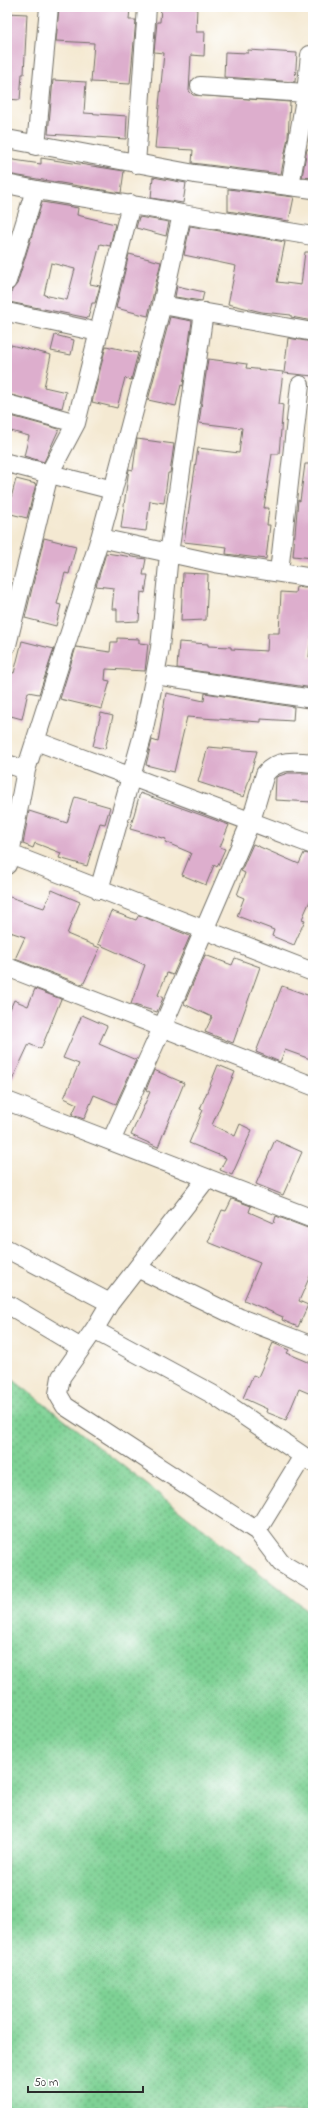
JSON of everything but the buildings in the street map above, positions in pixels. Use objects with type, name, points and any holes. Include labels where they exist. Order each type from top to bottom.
[{"type":"street","points":[[36,146],[49,7]]},
{"type":"street","points":[[136,164],[147,7]]},
{"type":"street","points":[[290,186],[306,93],[310,55]]},
{"type":"street","points":[[200,86],[306,93]]},
{"type":"street","points":[[7,139],[36,146],[195,174],[313,189]]},
{"type":"street","points":[[7,184],[34,190],[131,204],[313,236]]},
{"type":"street","points":[[7,281],[10,261],[34,190]]},
{"type":"street","points":[[7,645],[50,474],[76,423],[131,204]]},
{"type":"street","points":[[182,214],[162,305],[100,538],[26,770],[8,857],[204,929],[313,972]]},
{"type":"street","points":[[162,305],[313,332]]},
{"type":"street","points":[[7,312],[98,332]]},
{"type":"street","points":[[99,890],[132,778],[142,738],[160,648],[169,554],[204,312]]},
{"type":"street","points":[[279,572],[300,385]]},
{"type":"street","points":[[7,404],[76,423]]},
{"type":"street","points":[[7,463],[112,490]]},
{"type":"street","points":[[100,538],[214,563],[313,578]]},
{"type":"street","points":[[155,675],[313,699]]},
{"type":"street","points":[[36,741],[313,845]]},
{"type":"street","points":[[111,1141],[162,1028],[251,821],[265,774],[270,768],[278,764],[288,762],[313,763]]},
{"type":"street","points":[[7,764],[26,770]]},
{"type":"street","points":[[7,967],[313,1086]]},
{"type":"street","points":[[7,1101],[313,1219]]},
{"type":"street","points":[[207,1178],[110,1303],[94,1330],[60,1377],[58,1394],[65,1406],[258,1531],[281,1563],[313,1582]]},
{"type":"street","points":[[7,1249],[110,1303]]},
{"type":"street","points":[[137,1268],[240,1318],[313,1346]]},
{"type":"street","points":[[7,1304],[81,1348]]},
{"type":"street","points":[[94,1330],[212,1394],[308,1459],[258,1531]]},
{"type":"green space","points":[[7,1375],[313,1615],[313,2113],[7,2113]]}]
